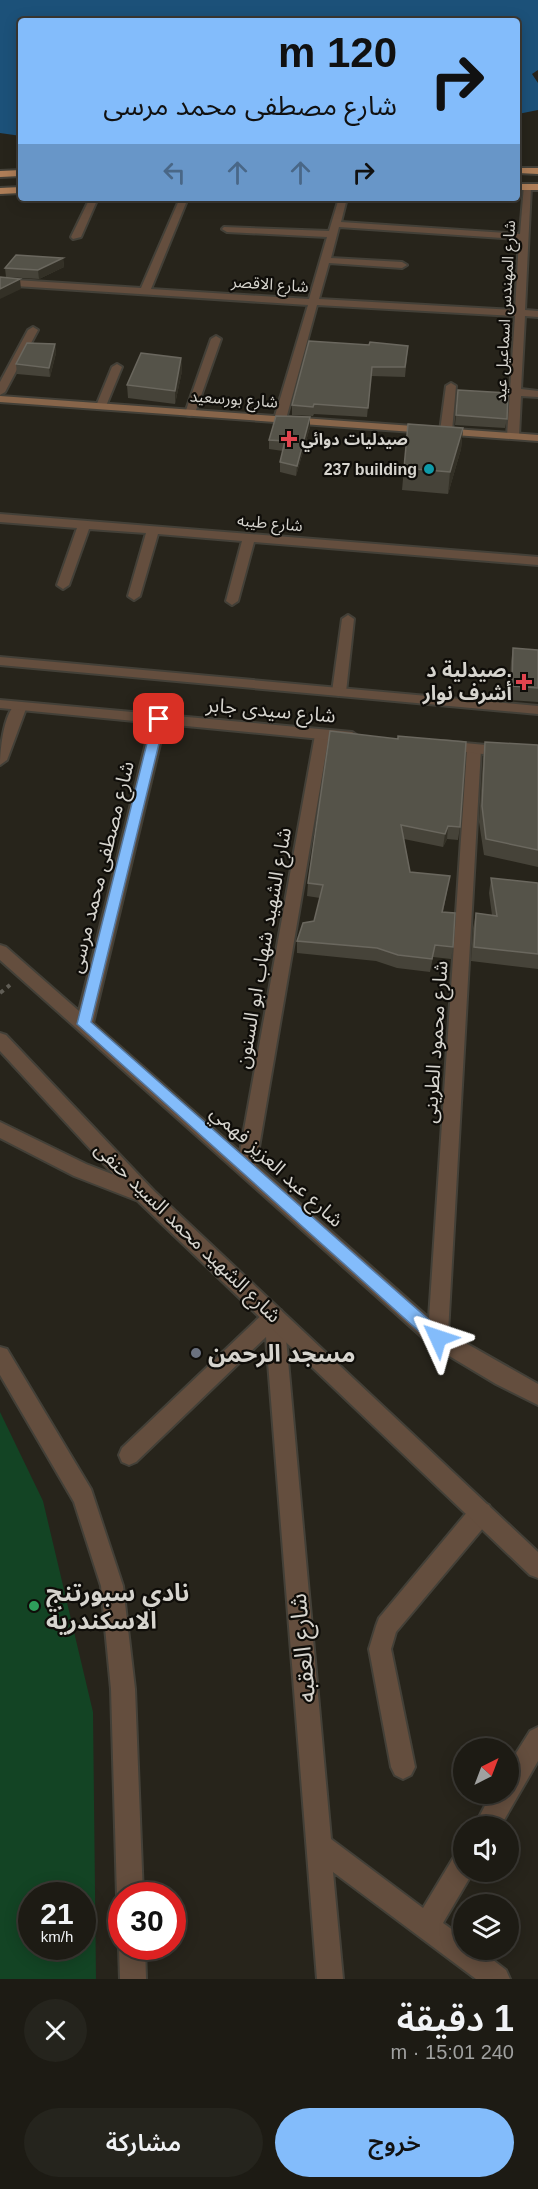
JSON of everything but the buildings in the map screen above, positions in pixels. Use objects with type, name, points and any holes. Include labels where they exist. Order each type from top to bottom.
[{"type":"highway","points":[[520,171],[538,171]]},
{"type":"highway","points":[[0,174],[18,173]]},
{"type":"highway","points":[[0,191],[18,190]]},
{"type":"main road","name":"شارع بورسعيد","points":[[0,399],[538,438]]},
{"type":"street","name":"شارع المهندس اسماعيل عيد","points":[[513,436],[527,187]]},
{"type":"street","points":[[76,237],[93,201]]},
{"type":"street","points":[[145,291],[183,201]]},
{"type":"street","points":[[280,419],[342,201]]},
{"type":"street","points":[[227,229],[334,229],[524,237]]},
{"type":"street","points":[[326,260],[402,265]]},
{"type":"street","name":"شارع الاقصر","points":[[0,282],[538,314]]},
{"type":"street","points":[[0,392],[33,330]]},
{"type":"street","points":[[190,412],[216,339]]},
{"type":"street","points":[[101,406],[117,367]]},
{"type":"street","points":[[446,431],[451,386]]},
{"type":"street","points":[[516,393],[538,394]]},
{"type":"street","name":"شارع طيبه","points":[[0,518],[538,561]]},
{"type":"street","points":[[63,585],[84,525]]},
{"type":"street","points":[[134,596],[153,530]]},
{"type":"street","points":[[232,601],[249,538]]},
{"type":"street","points":[[339,692],[348,619]]},
{"type":"street","name":"شارع سيدى جابر","points":[[0,661],[538,710]]},
{"type":"street","name":"شارع سيدى جابر","points":[[0,704],[369,739]]},
{"type":"street","points":[[0,759],[20,706]]},
{"type":"street","name":"شارع مصطفى محمد مرسى","points":[[84,1024],[159,719]]},
{"type":"street","name":"شارع الشهيد شهاب ابو السنون","points":[[246,1168],[322,735]]},
{"type":"street","points":[[428,744],[538,755]]},
{"type":"street","name":"شارع محمود الطرينى","points":[[438,1338],[474,749]]},
{"type":"street","name":"شارع عبد العزيز فهمي","points":[[0,951],[438,1338],[538,1395]]},
{"type":"street","name":"شارع الشهيد محمد السيد حنفى","points":[[2,1045],[146,1196],[538,1567]]},
{"type":"street","points":[[0,1129],[80,1170],[146,1196]]},
{"type":"street","points":[[129,1455],[274,1316]]},
{"type":"street","name":"شارع العقبه","points":[[274,1316],[330,1979]]},
{"type":"street","points":[[0,1356],[83,1497],[112,1586],[123,1689],[130,1882]]},
{"type":"street","points":[[403,1767],[381,1662],[382,1637],[387,1626],[481,1513]]},
{"type":"street","points":[[519,1771],[538,1740]]},
{"type":"street","points":[[319,1846],[496,1979]]},
{"type":"street","points":[[427,1926],[453,1882]]},
{"type":"street","points":[[132,1960],[133,1979]]},
{"type":"green space","name":"نادي سبورتنج الاسكندرية","points":[[0,1412],[43,1501],[93,1712],[95,1882],[18,1882],[18,1960],[96,1960],[96,1979],[0,1979]]},
{"type":"water","points":[[0,0],[538,0],[538,70],[532,74],[538,83],[538,110],[520,114],[520,18],[18,18],[18,136],[0,133]]},
{"type":"place","name":"صيدليات دوائي","points":[[289,439]]},
{"type":"place","name":"237 building","points":[[429,469]]},
{"type":"place","name":"صيدلية د. أشرف نوار","points":[[524,682]]},
{"type":"place","name":"مسجد الرحمن","points":[[196,1353]]},
{"type":"place","name":"نادي سبورتنج الاسكندرية","points":[[34,1606]]},
{"type":"route","points":[[159,719],[84,1024],[438,1338]]}]
